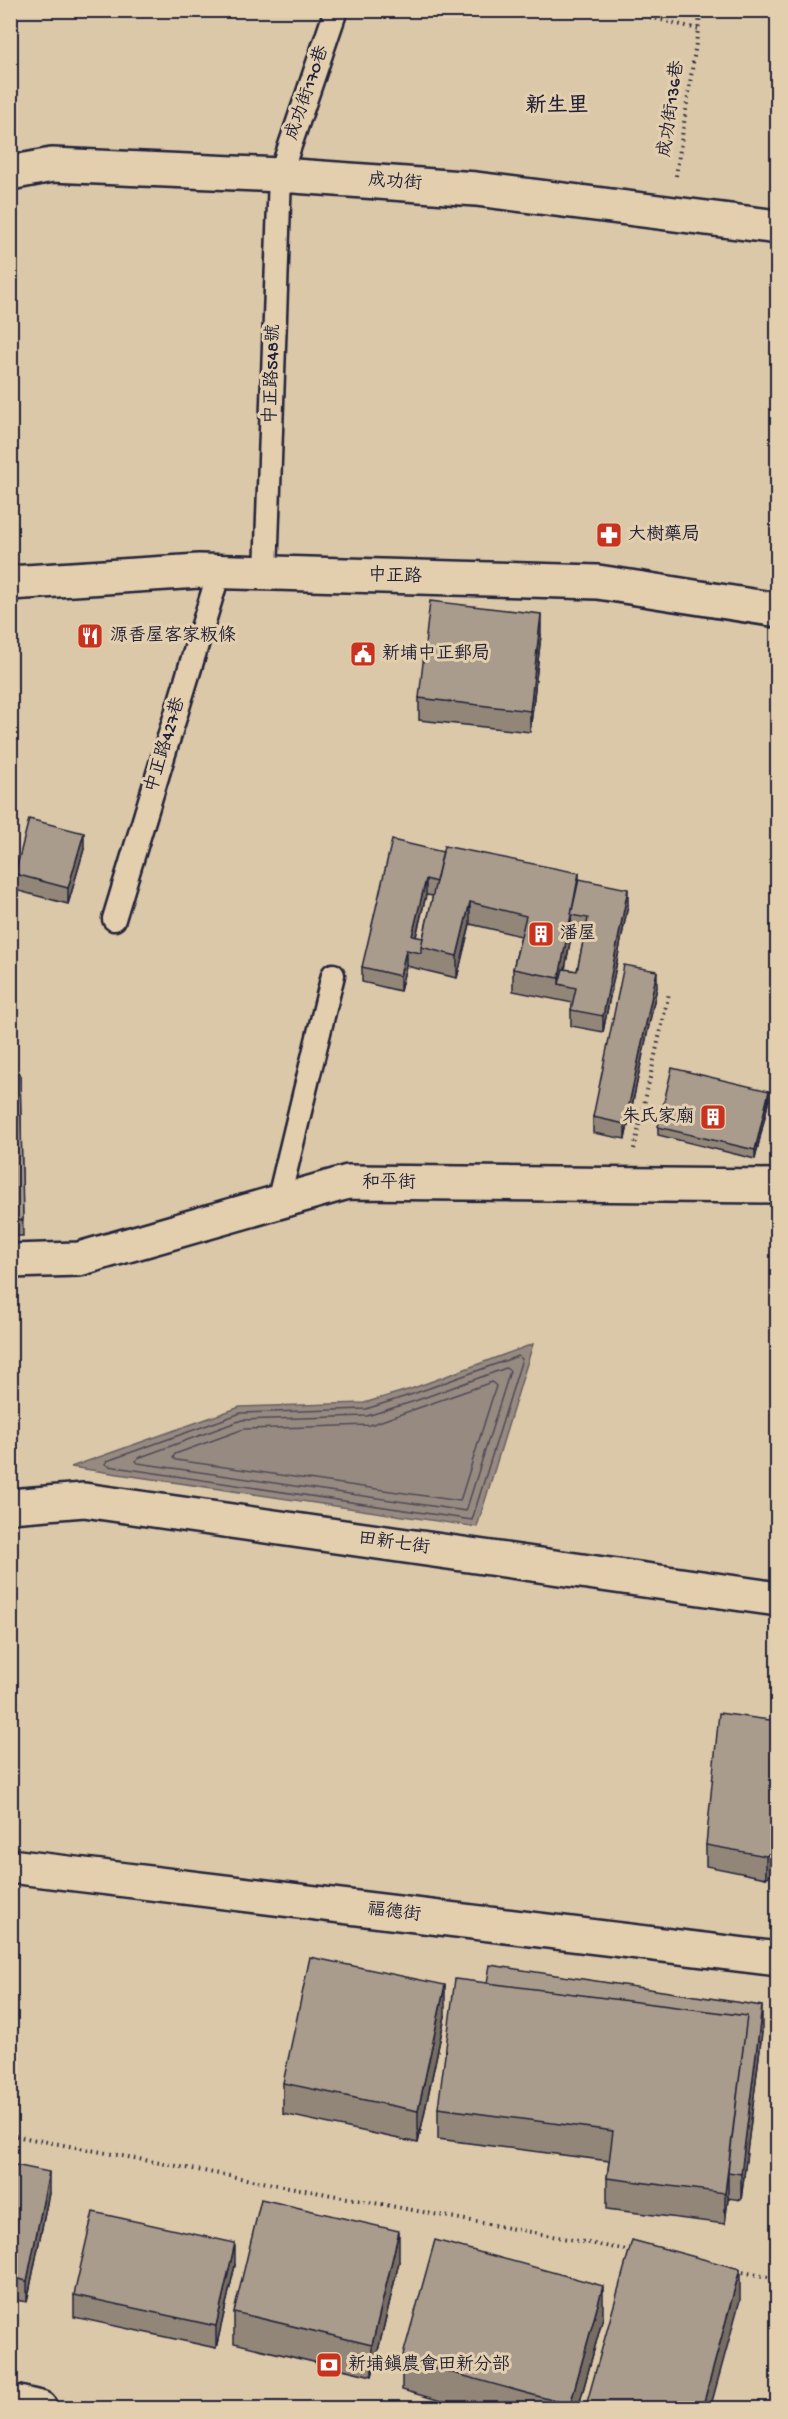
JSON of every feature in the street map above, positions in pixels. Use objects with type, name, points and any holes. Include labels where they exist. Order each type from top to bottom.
[{"type":"street","name":"成功街","points":[[10,173],[52,165],[279,175],[476,189],[777,227]]},
{"type":"street","name":"中正路","points":[[10,583],[199,571],[598,582],[777,610]]},
{"type":"street","name":"和平街","points":[[10,1261],[79,1259],[348,1182],[777,1185]]},
{"type":"street","name":"田新七街","points":[[10,1506],[84,1500],[777,1599]]},
{"type":"street","name":"福德街","points":[[10,1866],[777,1959]]},
{"type":"street","points":[[11,2401],[40,2409]]},
{"type":"lane","name":"成功街170巷","points":[[279,175],[336,10]]},
{"type":"lane","name":"中正路548號","points":[[266,573],[279,175]]},
{"type":"lane","name":"中正路427巷","points":[[114,919],[219,572]]},
{"type":"lane","points":[[278,1202],[333,975]]},
{"type":"path","points":[[621,10],[698,29]]},
{"type":"path","name":"成功街136巷","points":[[671,212],[701,10]]},
{"type":"path","points":[[626,1184],[669,993]]},
{"type":"path","points":[[10,2135],[638,2253]]},
{"type":"path","points":[[731,2270],[777,2279]]},
{"type":"water","points":[[533,1344],[477,1527],[71,1467],[240,1407],[364,1403],[411,1389]]},
{"type":"building","points":[[430,601],[541,614],[530,711],[419,698]]},
{"type":"building","points":[[29,819],[84,833],[68,888],[15,874]]},
{"type":"building","points":[[392,840],[443,852],[436,882],[426,879],[412,936],[423,938],[421,953],[406,950],[400,976],[362,967]]},
{"type":"building","name":"潘屋","points":[[444,846],[579,873],[559,978],[513,969],[526,916],[470,902],[457,956],[421,947]]},
{"type":"building","points":[[579,879],[628,889],[603,1016],[571,1010],[576,988],[559,984],[563,969],[577,971],[588,918],[571,915]]},
{"type":"building","points":[[624,965],[657,971],[625,1124],[593,1117]]},
{"type":"building","name":"朱氏家廟","points":[[672,1068],[769,1091],[755,1150],[658,1127]]},
{"type":"building","points":[[10,1074],[20,1074],[23,1220],[10,1220]]},
{"type":"building","points":[[719,1713],[777,1721],[777,1848],[766,1856],[706,1845]]},
{"type":"building","points":[[310,1957],[445,1985],[418,2111],[283,2083]]},
{"type":"building","points":[[490,1965],[762,2006],[741,2174],[728,2172],[747,2016],[487,1983]]},
{"type":"building","points":[[455,1979],[747,2016],[725,2193],[607,2178],[613,2131],[438,2108]]},
{"type":"building","points":[[10,2164],[49,2172],[27,2281],[10,2277]]},
{"type":"building","points":[[261,2199],[399,2231],[372,2345],[234,2312]]},
{"type":"building","points":[[93,2212],[235,2243],[216,2326],[74,2295]]},
{"type":"building","points":[[435,2240],[603,2286],[570,2405],[402,2359]]},
{"type":"building","points":[[632,2240],[740,2269],[702,2409],[595,2409],[586,2406]]},
{"type":"place","name":"大樹藥局","points":[[609,535]]},
{"type":"place","name":"源香屋客家粄條","points":[[90,636]]},
{"type":"place","name":"新埔中正郵局","points":[[363,654]]},
{"type":"place","name":"潘屋","points":[[541,934]]},
{"type":"place","name":"朱氏家廟","points":[[713,1117]]},
{"type":"place","name":"新埔鎮農會田新分部","points":[[329,2365]]},
{"type":"district","name":"新生里","points":[[557,107]]}]
